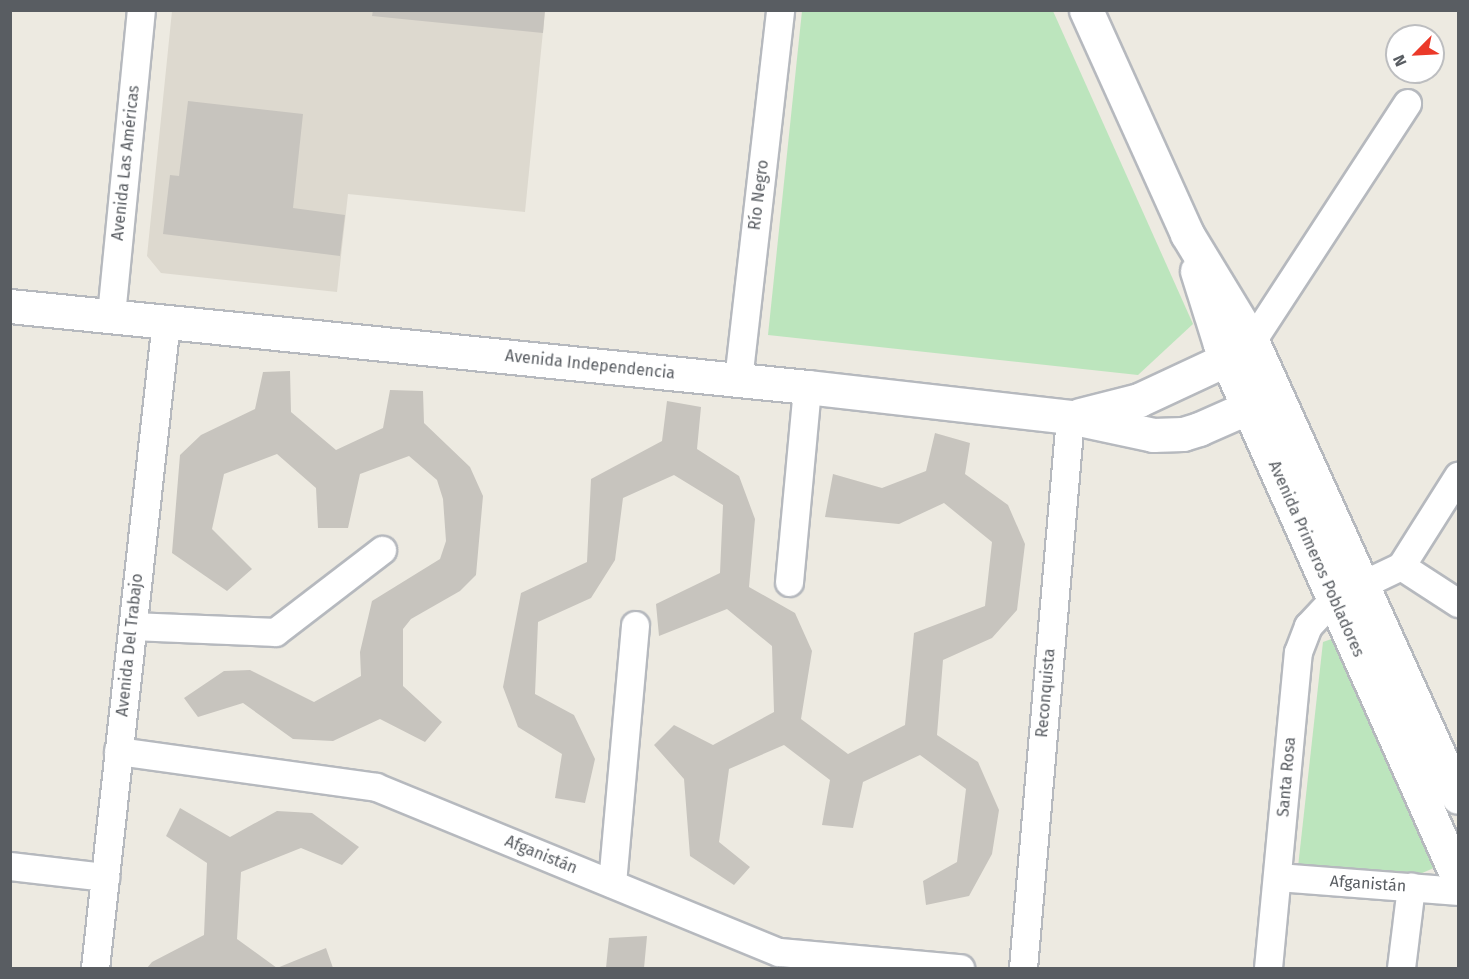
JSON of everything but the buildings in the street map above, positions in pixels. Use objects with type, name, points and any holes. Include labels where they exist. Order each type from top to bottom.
[{"type":"street","name":"Avenida Las Américas","points":[[111,315],[141,10]]},
{"type":"street","name":"Río Negro","points":[[738,380],[780,10]]},
{"type":"street","name":"Avenida Primeros Pobladores","points":[[1086,10],[1187,234],[1247,354],[1262,402],[1348,591],[1458,878]]},
{"type":"street","points":[[1247,354],[1407,103]]},
{"type":"street","name":"Avenida Independencia","points":[[10,306],[807,387],[1070,417],[1137,433],[1168,436],[1199,429],[1262,402]]},
{"type":"street","name":"Avenida Del Trabajo","points":[[95,969],[166,321]]},
{"type":"street","name":"Avenida Independencia","points":[[1070,417],[1139,400],[1247,354]]},
{"type":"street","points":[[789,582],[807,387]]},
{"type":"street","name":"Reconquista","points":[[1023,969],[1070,417]]},
{"type":"street","points":[[1348,591],[1401,566],[1458,476]]},
{"type":"street","points":[[133,626],[274,632],[382,550]]},
{"type":"street","points":[[1401,566],[1458,603]]},
{"type":"street","name":"Avenida Primeros Pobladores","points":[[1348,591],[1458,797]]},
{"type":"street","name":"Santa Rosa","points":[[1268,969],[1298,652],[1308,626],[1348,591]]},
{"type":"street","points":[[612,883],[635,625]]},
{"type":"street","name":"Afganistán","points":[[118,751],[376,787],[612,883],[778,960],[960,969]]},
{"type":"street","points":[[10,866],[105,877]]},
{"type":"street","name":"Afganistán","points":[[1278,877],[1458,891]]},
{"type":"street","points":[[1401,969],[1411,887]]},
{"type":"shaded area","points":[[172,11],[545,11],[525,212],[348,194],[337,292],[161,273],[147,256]]},
{"type":"green space","points":[[802,11],[1053,11],[1193,324],[1138,375],[768,335]]},
{"type":"green space","points":[[1340,636],[1443,864],[1406,880],[1298,867],[1323,642]]}]
